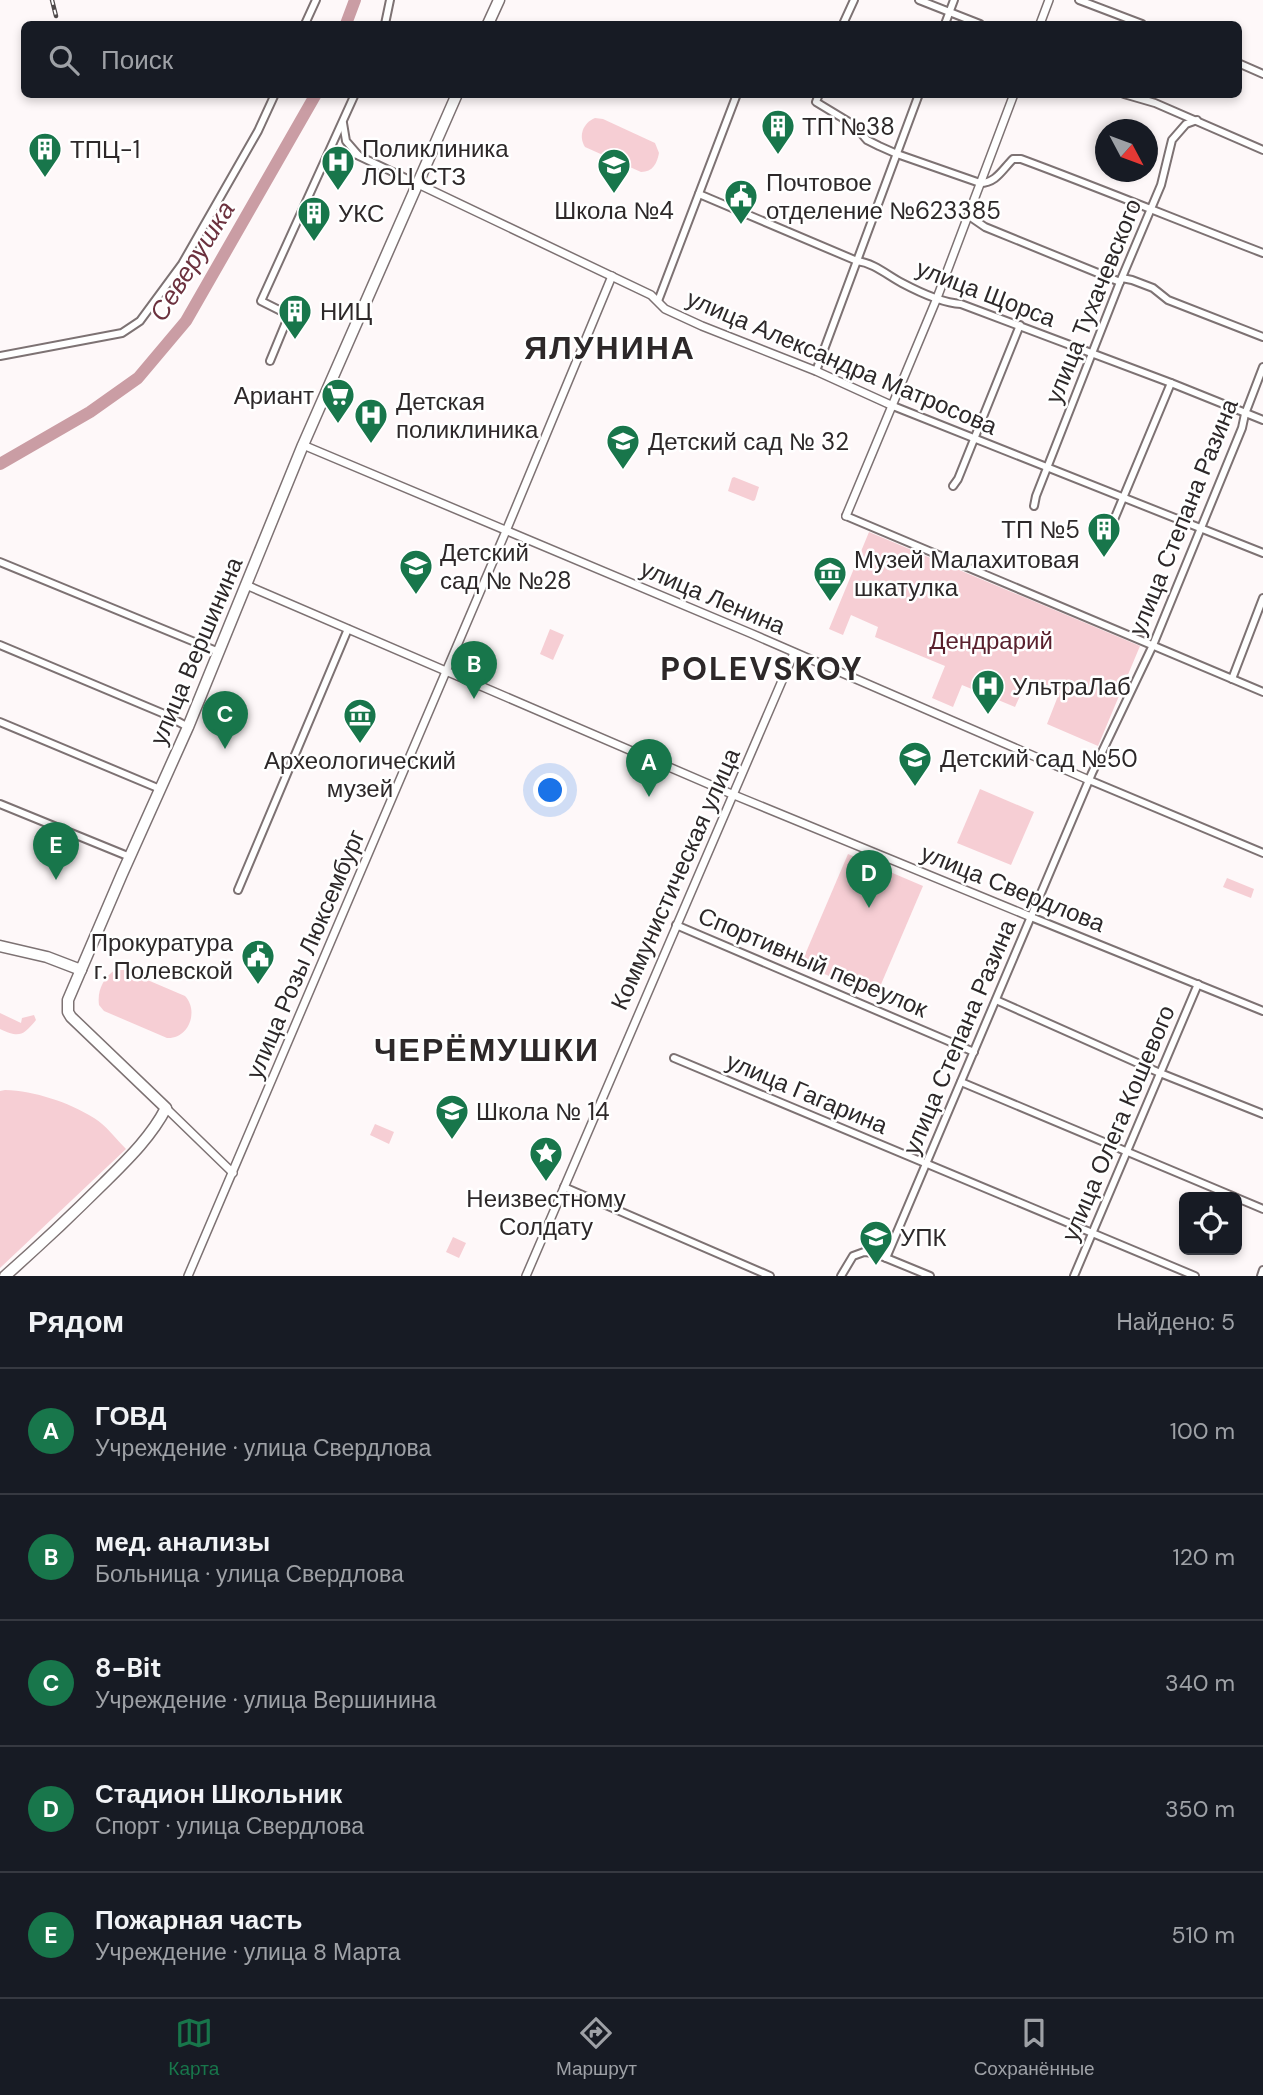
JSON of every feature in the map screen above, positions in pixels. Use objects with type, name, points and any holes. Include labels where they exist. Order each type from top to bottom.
[{"type":"main road","points":[[489,21],[499,0]]},
{"type":"main road","name":"улица Вершинина","points":[[166,1108],[70,1014],[68,1000],[188,727],[303,445],[455,98]]},
{"type":"main road","points":[[0,946],[47,957],[81,970]]},
{"type":"main road","points":[[5,1276],[128,1159],[154,1128],[166,1108]]},
{"type":"street","points":[[306,21],[316,0]]},
{"type":"street","points":[[386,21],[390,0]]},
{"type":"street","points":[[845,21],[854,0]]},
{"type":"street","points":[[919,0],[973,21]]},
{"type":"street","points":[[946,21],[954,0]]},
{"type":"street","points":[[1041,21],[1049,0]]},
{"type":"street","points":[[1079,0],[1134,21]]},
{"type":"street","points":[[1242,65],[1263,74]]},
{"type":"street","points":[[0,356],[122,332],[140,321],[182,264],[273,98]]},
{"type":"street","points":[[270,361],[289,315],[261,301],[353,98]]},
{"type":"street","points":[[658,301],[735,98]]},
{"type":"street","points":[[817,98],[854,125],[867,140],[897,154],[980,183],[988,183],[1013,159],[1021,159],[1263,253]]},
{"type":"street","points":[[816,371],[918,98]]},
{"type":"street","points":[[1012,98],[937,298],[846,516],[1263,692]]},
{"type":"street","points":[[1143,98],[1263,149]]},
{"type":"street","name":"улица Тухачевского","points":[[1034,506],[1121,280],[1161,186],[1172,140],[1186,124],[1197,120]]},
{"type":"street","points":[[343,123],[346,141],[359,156]]},
{"type":"street","points":[[326,160],[347,153],[359,156],[418,184]]},
{"type":"street","name":"улица Александра Матросова","points":[[418,184],[651,295],[664,309],[702,326],[816,371],[974,439],[1263,553]]},
{"type":"street","name":"улица Щорса","points":[[699,194],[857,261],[866,262],[903,284],[937,298],[1020,325],[1263,420]]},
{"type":"street","points":[[969,216],[985,227],[1121,280],[1132,280],[1153,288],[1168,300],[1263,337]]},
{"type":"street","name":"улица Розы Люксембург","points":[[188,1276],[612,276]]},
{"type":"street","points":[[953,485],[958,480],[1020,325]]},
{"type":"street","name":"улица Степана Разина","points":[[886,1258],[1089,780],[1153,645],[1203,529],[1263,367]]},
{"type":"street","points":[[1103,546],[1171,383]]},
{"type":"street","name":"улица Ленина","points":[[303,445],[1263,853]]},
{"type":"street","points":[[0,562],[219,652]]},
{"type":"street","name":"улица Свердлова","points":[[246,585],[734,795],[1263,1011]]},
{"type":"street","points":[[1232,679],[1263,598]]},
{"type":"street","points":[[238,890],[348,629]]},
{"type":"street","points":[[0,645],[162,713],[188,727]]},
{"type":"street","name":"Коммунистическая улица","points":[[526,1276],[794,653]]},
{"type":"street","points":[[0,722],[160,789]]},
{"type":"street","points":[[0,804],[130,857]]},
{"type":"street","name":"Спортивный переулок","points":[[676,925],[974,1052]]},
{"type":"street","name":"улица Олега Кошевого","points":[[1074,1276],[1198,984]]},
{"type":"street","points":[[996,1000],[1160,1073],[1263,1114]]},
{"type":"street","name":"улица Гагарина","points":[[674,1058],[1195,1276]]},
{"type":"street","points":[[961,1082],[1222,1192]]},
{"type":"street","name":"улица Вершинина","points":[[166,1108],[233,1173]]},
{"type":"street","points":[[564,1187],[770,1276]]},
{"type":"street","points":[[1242,1200],[1263,1209]]},
{"type":"street","points":[[841,1276],[849,1260],[858,1254],[870,1252],[930,1276]]},
{"type":"street","points":[[1261,1276],[1263,1270]]},
{"type":"green space","points":[[595,118],[603,119],[655,143],[659,153],[654,166],[641,172],[585,147],[583,130],[587,123]]},
{"type":"green space","points":[[734,477],[759,487],[755,500],[728,491]]},
{"type":"green space","name":"Дендрарий","points":[[869,532],[1140,646],[1098,746],[1047,724],[1060,691],[1028,678],[1015,707],[962,685],[953,707],[932,698],[945,666],[875,637],[878,627],[851,615],[843,635],[829,629]]},
{"type":"green space","points":[[550,629],[564,635],[553,660],[540,654]]},
{"type":"green space","points":[[980,789],[1034,812],[1011,865],[957,843]]},
{"type":"green space","points":[[848,854],[923,886],[876,996],[801,964]]},
{"type":"green space","points":[[1227,878],[1254,889],[1251,898],[1223,887]]},
{"type":"green space","points":[[115,970],[124,970],[185,996],[191,1009],[190,1023],[186,1029],[175,1037],[167,1038],[104,1011],[99,1005],[100,990],[107,977]]},
{"type":"green space","points":[[0,1013],[21,1023],[22,1018],[34,1015],[36,1020],[24,1032],[12,1034],[0,1029]]},
{"type":"green space","points":[[0,1091],[51,1098],[84,1112],[107,1128],[126,1149],[0,1268]]},
{"type":"green space","points":[[375,1124],[394,1132],[389,1144],[370,1135]]},
{"type":"green space","points":[[453,1237],[466,1243],[459,1258],[446,1252]]},
{"type":"waterway","name":"Северушка","points":[[347,21],[355,0]]},
{"type":"waterway","name":"Северушка","points":[[0,464],[90,412],[138,378],[186,321],[314,98]]},
{"type":"railway","points":[[52,0],[56,16]]},
{"type":"place","name":"ТП №38","points":[[778,156]]},
{"type":"place","name":"ТПЦ-1","points":[[45,179]]},
{"type":"place","name":"Поликлиника ЛОЦ СТЗ","points":[[338,192]]},
{"type":"place","name":"Школа №4","points":[[614,195]]},
{"type":"place","name":"Почтовое отделение №623385","points":[[741,226]]},
{"type":"place","name":"УКС","points":[[314,243]]},
{"type":"place","name":"НИЦ","points":[[295,341]]},
{"type":"place","name":"Ариант","points":[[338,425]]},
{"type":"place","name":"Детская поликлиника","points":[[371,445]]},
{"type":"place","name":"Детский сад № 32","points":[[623,471]]},
{"type":"place","name":"ТП №5","points":[[1104,559]]},
{"type":"place","name":"Детский сад № №28","points":[[416,596]]},
{"type":"place","name":"Музей Малахитовая шкатулка","points":[[830,603]]},
{"type":"place","name":"мед. анализы","points":[[474,699]]},
{"type":"place","name":"УльтраЛаб","points":[[988,716]]},
{"type":"place","name":"Археологический музей","points":[[360,745]]},
{"type":"place","name":"8-Bit","points":[[225,749]]},
{"type":"place","name":"Детский сад №50","points":[[915,788]]},
{"type":"place","name":"ГОВД","points":[[649,797]]},
{"type":"place","name":"Пожарная часть","points":[[56,880]]},
{"type":"place","name":"Стадион Школьник","points":[[869,908]]},
{"type":"place","name":"Прокуратура г. Полевской","points":[[258,986]]},
{"type":"place","name":"Школа № 14","points":[[452,1141]]},
{"type":"place","name":"Неизвестному Солдату","points":[[546,1183]]},
{"type":"place","name":"УПК","points":[[876,1267]]},
{"type":"district","name":"ЯЛУНИНА","points":[[610,348]]},
{"type":"district","name":"POLEVSKOY","points":[[762,669]]},
{"type":"district","name":"ЧЕРЁМУШКИ","points":[[487,1050]]}]
